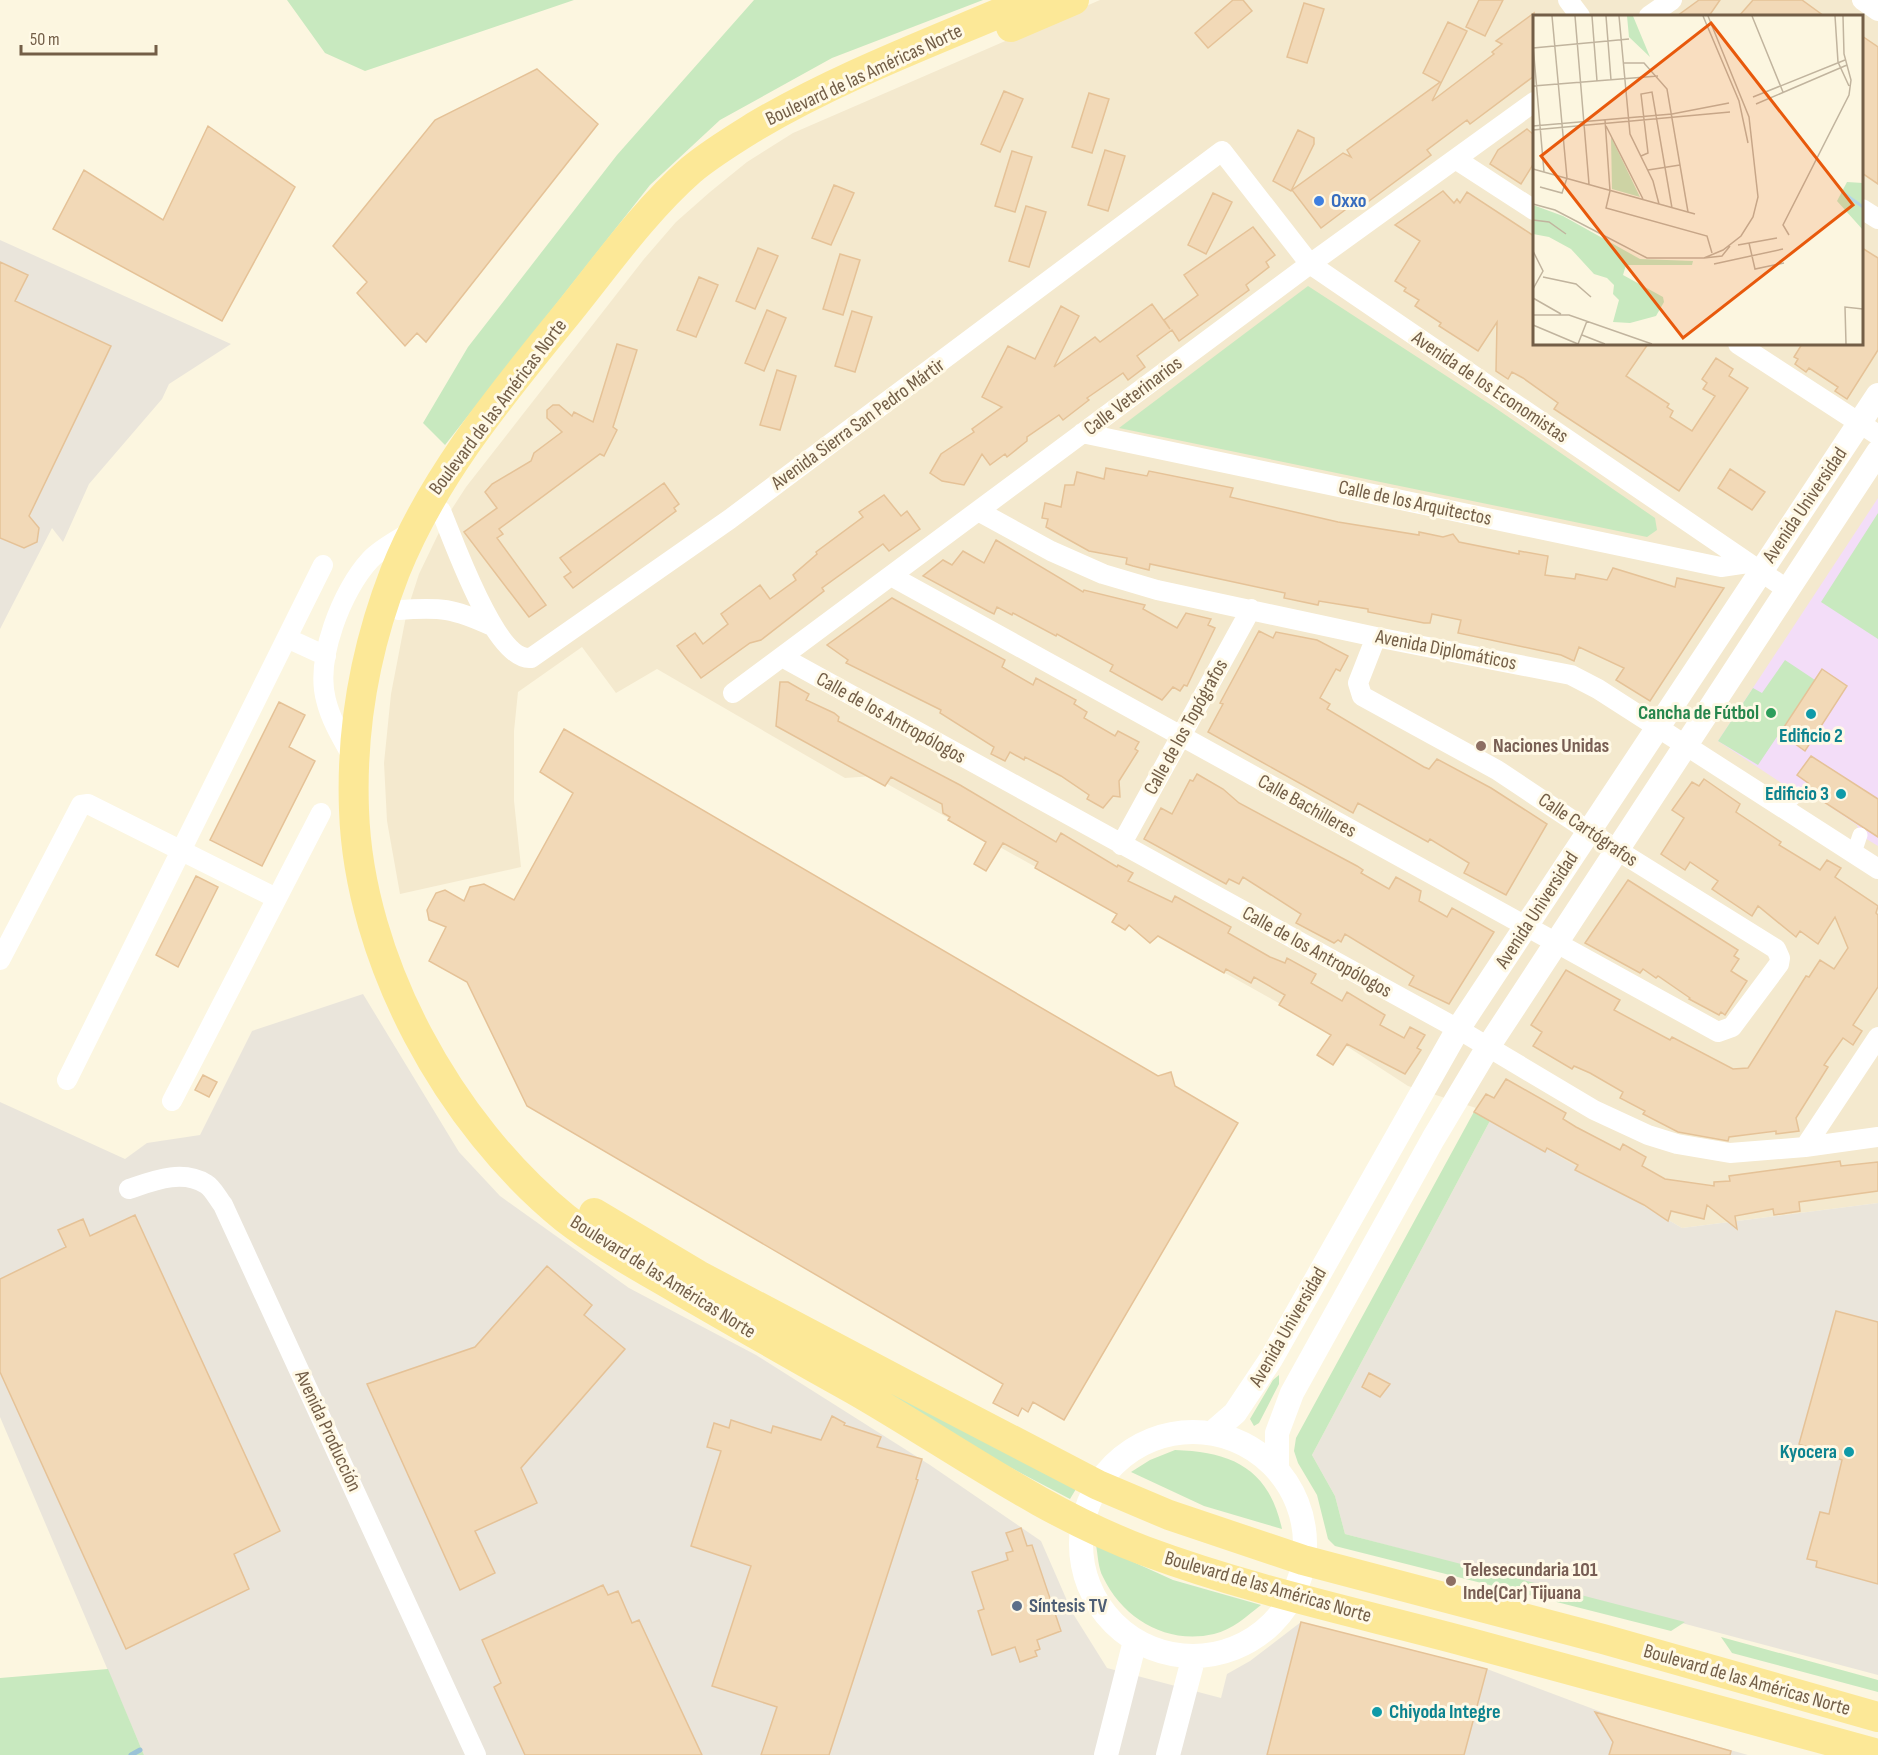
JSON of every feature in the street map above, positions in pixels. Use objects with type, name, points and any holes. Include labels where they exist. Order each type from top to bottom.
[{"type":"main road","name":"Boulevard de las Américas Norte","points":[[1030,0],[816,93],[751,129],[692,170],[643,221],[520,373],[431,494],[412,531],[377,618],[360,691],[354,759],[354,819],[363,878],[378,935],[397,991],[425,1049],[457,1102],[489,1143],[526,1182],[568,1220],[623,1257],[915,1425],[1082,1526],[1223,1579],[1878,1754]]},
{"type":"main road","name":"Boulevard de las Américas Norte","points":[[1074,0],[799,119],[728,165],[696,191],[667,220],[480,455],[441,511],[424,544],[398,610],[380,687],[373,744],[372,799],[377,848],[389,903],[408,965],[429,1014],[459,1069],[496,1122],[532,1162],[567,1194],[604,1220],[708,1280],[1098,1485],[1169,1515],[1304,1560],[1603,1639],[1878,1717]]},
{"type":"main road","points":[[1592,1676],[1603,1639]]},
{"type":"street","points":[[1568,0],[1579,15]]},
{"type":"street","points":[[1650,15],[1671,0]]},
{"type":"street","points":[[1862,0],[1878,11]]},
{"type":"street","name":"Calle Veterinarios","points":[[733,693],[1310,264],[1457,160],[1533,103]]},
{"type":"street","name":"Avenida Sierra San Pedro Mártir","points":[[441,511],[492,626],[515,655],[523,659],[531,658],[739,512],[1222,151]]},
{"type":"street","name":"Avenida de los Economistas","points":[[1222,151],[1310,264],[1788,590]]},
{"type":"street","points":[[1457,160],[1533,209]]},
{"type":"street","points":[[1863,210],[1878,219]]},
{"type":"street","points":[[1740,345],[1869,429]]},
{"type":"street","name":"Avenida Universidad","points":[[1212,1433],[1235,1413],[1272,1359],[1458,1029],[1658,727],[1755,567],[1869,429],[1878,395]]},
{"type":"street","name":"Calle de los Arquitectos","points":[[1082,433],[1721,567],[1755,567]]},
{"type":"street","name":"Avenida Universidad","points":[[1277,1470],[1277,1433],[1292,1393],[1433,1140],[1488,1047],[1555,943],[1878,452]]},
{"type":"street","name":"Avenida Diplomáticos","points":[[978,511],[1051,550],[1103,574],[1157,590],[1376,637],[1571,675],[1598,688],[1782,807],[1857,844],[1878,869]]},
{"type":"street","points":[[354,759],[333,721],[326,700],[322,679],[326,656],[342,601],[356,576],[372,558],[412,531]]},
{"type":"street","points":[[67,1080],[289,639],[323,565]]},
{"type":"street","name":"Calle Bachilleres","points":[[891,576],[1718,1032],[1725,1031]]},
{"type":"street","points":[[398,610],[443,607],[492,626]]},
{"type":"street","name":"Calle de los Topógrafos","points":[[1121,845],[1251,609]]},
{"type":"street","name":"Calle Cartógrafos","points":[[1376,637],[1358,683],[1362,696],[1497,770],[1617,850],[1776,949],[1780,958],[1779,964],[1732,1028],[1725,1031]]},
{"type":"street","points":[[289,639],[326,656]]},
{"type":"street","name":"Calle de los Antropólogos","points":[[782,657],[1458,1029],[1594,1110],[1648,1135],[1677,1144],[1730,1153],[1805,1148],[1878,1137]]},
{"type":"street","points":[[1782,807],[1798,794]]},
{"type":"street","points":[[0,960],[81,805],[88,804],[276,898]]},
{"type":"street","points":[[172,1101],[321,813]]},
{"type":"street","points":[[1805,1148],[1878,1037]]},
{"type":"street","name":"Avenida Producción","points":[[129,1189],[151,1181],[186,1176],[207,1184],[223,1205],[476,1755]]},
{"type":"street","points":[[1185,1432],[1212,1433],[1247,1446],[1277,1470],[1291,1490],[1300,1512],[1304,1536],[1304,1560],[1291,1597],[1280,1614],[1251,1640],[1214,1654],[1194,1656],[1154,1650],[1135,1641],[1114,1624],[1097,1603],[1086,1579],[1081,1552],[1082,1526],[1098,1485],[1114,1464],[1135,1448],[1160,1437],[1185,1432]]},
{"type":"street","points":[[1106,1755],[1135,1641]]},
{"type":"street","points":[[1168,1755],[1194,1656]]},
{"type":"shaded area","points":[[1100,0],[1878,0],[1878,1203],[1682,1228],[1476,1108],[1408,1086],[1291,1010],[873,776],[845,778],[657,669],[616,693],[582,647],[518,692],[514,731],[514,801],[521,867],[400,894],[387,821],[384,763],[391,694],[407,611],[419,574],[446,518],[466,487],[644,259],[676,222],[747,162],[793,133]]},
{"type":"shaded area","points":[[0,240],[231,344],[169,384],[162,399],[89,484],[63,542],[52,528],[0,629]]},
{"type":"shaded area","points":[[1878,498],[1878,846],[1860,835],[1857,825],[1807,791],[1798,794],[1718,741]]},
{"type":"shaded area","points":[[363,994],[459,1152],[500,1196],[629,1288],[756,1355],[930,1465],[1041,1541],[1072,1612],[1107,1668],[1221,1698],[1227,1674],[1250,1661],[1301,1622],[1487,1669],[1620,1719],[1748,1755],[144,1755],[0,1417],[0,1102],[125,1159],[147,1143],[200,1135],[252,1031]]},
{"type":"shaded area","points":[[1492,1117],[1682,1228],[1878,1203],[1878,1675],[1345,1534],[1335,1496],[1312,1455]]},
{"type":"green space","points":[[287,0],[574,0],[365,71],[325,53]]},
{"type":"green space","points":[[754,0],[983,0],[832,58],[720,120],[650,185],[445,445],[423,423],[468,347],[617,155]]},
{"type":"green space","points":[[1308,286],[1491,405],[1655,518],[1657,530],[1647,537],[1119,428]]},
{"type":"green space","points":[[1878,513],[1878,639],[1821,602]]},
{"type":"green space","name":"Cancha de Fútbol","points":[[1785,660],[1815,680],[1758,765],[1718,741],[1753,688],[1762,693]]},
{"type":"green space","points":[[1476,1108],[1492,1117],[1312,1455],[1335,1496],[1345,1534],[1685,1622],[1671,1631],[1335,1546],[1328,1539],[1317,1495],[1298,1463],[1294,1451],[1296,1438]]},
{"type":"green space","points":[[695,1285],[1076,1489],[1070,1499],[932,1426]]},
{"type":"green space","points":[[1279,1375],[1279,1384],[1259,1423],[1254,1426],[1250,1419],[1273,1380]]},
{"type":"green space","points":[[1175,1450],[1214,1455],[1231,1460],[1245,1468],[1258,1478],[1268,1492],[1276,1508],[1282,1529],[1204,1506],[1131,1472],[1150,1460]]},
{"type":"green space","points":[[1096,1545],[1173,1580],[1261,1605],[1233,1626],[1214,1634],[1180,1636],[1163,1632],[1148,1625],[1122,1605],[1101,1573]]},
{"type":"green space","points":[[1721,1637],[1878,1680],[1878,1692],[1732,1653]]},
{"type":"green space","points":[[108,1669],[144,1755],[0,1755],[0,1678]]},
{"type":"building","points":[[1233,0],[1243,0],[1252,11],[1208,48],[1195,33]]},
{"type":"building","points":[[1479,0],[1503,0],[1485,36],[1466,27]]},
{"type":"building","points":[[1699,0],[1720,0],[1710,15],[1678,15]]},
{"type":"building","points":[[1753,0],[1802,0],[1823,15],[1740,15]]},
{"type":"building","points":[[1304,3],[1324,9],[1307,63],[1287,57]]},
{"type":"building","points":[[1534,13],[1533,77],[1470,124],[1467,120],[1427,150],[1431,155],[1365,204],[1361,198],[1321,228],[1292,190],[1343,153],[1351,157],[1347,150],[1440,82],[1423,73],[1448,22],[1467,31],[1432,101],[1494,54],[1492,52],[1502,44],[1496,41]]},
{"type":"building","points":[[1863,37],[1878,47],[1878,184],[1863,174]]},
{"type":"building","points":[[537,69],[598,124],[426,342],[417,333],[405,346],[357,293],[367,282],[333,246],[435,120]]},
{"type":"building","points":[[1004,91],[1023,99],[1000,152],[981,144]]},
{"type":"building","points":[[1089,93],[1109,99],[1092,153],[1072,147]]},
{"type":"building","points":[[208,126],[295,187],[222,321],[53,229],[84,170],[163,220]]},
{"type":"building","points":[[1527,129],[1533,134],[1533,165],[1521,184],[1490,164],[1498,150]]},
{"type":"building","points":[[1298,130],[1314,138],[1314,144],[1291,191],[1273,181]]},
{"type":"building","points":[[1105,150],[1125,156],[1108,211],[1088,205]]},
{"type":"building","points":[[1012,151],[1032,157],[1015,212],[995,206]]},
{"type":"building","points":[[834,185],[854,193],[831,245],[812,238]]},
{"type":"building","points":[[1443,191],[1454,203],[1457,199],[1460,203],[1467,192],[1533,235],[1533,345],[1647,345],[1626,376],[1669,404],[1667,407],[1673,411],[1670,417],[1692,431],[1715,396],[1703,389],[1707,383],[1702,379],[1716,358],[1733,369],[1729,376],[1748,388],[1679,491],[1554,409],[1558,403],[1523,378],[1512,372],[1508,379],[1496,371],[1497,322],[1478,351],[1439,326],[1441,323],[1415,306],[1419,300],[1404,291],[1406,288],[1395,281],[1420,241],[1395,225]]},
{"type":"building","points":[[1213,193],[1232,202],[1206,254],[1188,245]]},
{"type":"building","points":[[1026,206],[1046,212],[1029,267],[1009,261]]},
{"type":"building","points":[[1253,227],[1275,255],[1266,262],[1269,267],[1246,285],[1249,290],[1179,341],[1172,330],[1137,356],[1145,367],[1128,380],[1123,373],[1087,398],[1089,400],[1063,420],[1059,415],[1027,437],[1027,441],[1007,457],[1005,454],[990,465],[982,454],[964,485],[942,481],[930,473],[941,454],[974,432],[972,429],[1002,407],[982,397],[1008,346],[1035,359],[1061,306],[1079,316],[1054,367],[1095,337],[1100,342],[1152,304],[1170,329],[1164,320],[1198,295],[1184,275]]},
{"type":"building","points":[[758,248],[778,256],[755,309],[736,301]]},
{"type":"building","points":[[1863,249],[1878,258],[1878,350],[1847,399],[1835,391],[1838,387],[1809,368],[1806,372],[1795,364],[1798,359],[1794,357],[1801,345],[1863,345]]},
{"type":"building","points":[[840,254],[860,260],[843,315],[823,309]]},
{"type":"building","points":[[0,262],[28,275],[15,301],[111,346],[29,516],[39,528],[37,542],[24,548],[0,538]]},
{"type":"building","points":[[699,277],[718,285],[696,337],[677,330]]},
{"type":"building","points":[[767,310],[786,318],[764,371],[745,363]]},
{"type":"building","points":[[852,311],[872,317],[855,372],[835,366]]},
{"type":"building","points":[[617,344],[637,350],[613,427],[617,430],[604,456],[600,454],[499,529],[503,534],[497,538],[546,605],[529,617],[464,532],[497,508],[485,492],[492,484],[531,461],[534,453],[562,432],[547,418],[547,410],[553,405],[559,405],[572,416],[574,412],[593,422]]},
{"type":"building","points":[[777,370],[796,376],[780,430],[760,425]]},
{"type":"building","points":[[1106,468],[1147,476],[1149,471],[1233,488],[1230,497],[1338,522],[1419,535],[1419,532],[1443,537],[1453,534],[1459,542],[1519,554],[1519,551],[1548,556],[1545,575],[1575,579],[1576,574],[1607,580],[1613,568],[1675,587],[1677,578],[1724,588],[1650,701],[1616,680],[1624,668],[1579,647],[1574,661],[1561,655],[1458,633],[1461,620],[1432,614],[1430,623],[1424,623],[1368,612],[1368,609],[1319,601],[1318,605],[1284,598],[1285,593],[1150,564],[1149,570],[1126,564],[1127,558],[1089,551],[1046,527],[1048,519],[1042,518],[1045,503],[1061,507],[1065,485],[1074,485],[1077,472],[1104,479]]},
{"type":"building","points":[[1730,469],[1765,492],[1752,510],[1718,488]]},
{"type":"building","points":[[664,483],[679,504],[674,508],[676,511],[573,588],[564,577],[571,572],[560,558]]},
{"type":"building","points":[[884,495],[901,516],[907,511],[920,529],[889,551],[883,544],[822,588],[824,591],[761,640],[750,643],[701,678],[677,646],[695,633],[703,644],[728,624],[721,614],[760,585],[770,599],[796,580],[793,575],[817,554],[816,552],[863,517],[859,512]]},
{"type":"building","points":[[996,540],[1083,592],[1084,590],[1145,605],[1143,609],[1177,628],[1186,613],[1211,619],[1208,625],[1215,628],[1187,686],[1184,685],[1180,691],[1173,687],[1162,700],[1110,671],[1113,665],[1057,634],[1056,636],[997,607],[994,614],[923,576],[943,560],[952,565],[963,551],[984,563]]},
{"type":"building","points":[[892,598],[1005,660],[1002,667],[1033,685],[1036,678],[1076,700],[1074,704],[1087,712],[1084,718],[1115,736],[1118,731],[1139,742],[1135,749],[1138,751],[1119,781],[1120,797],[1113,796],[1103,808],[1087,799],[1089,795],[1061,776],[1025,757],[1024,760],[1010,752],[1005,761],[991,754],[994,747],[940,713],[941,710],[846,663],[848,660],[827,645]]},
{"type":"building","points":[[1259,631],[1273,638],[1276,632],[1317,640],[1348,656],[1340,671],[1336,669],[1320,698],[1330,704],[1327,709],[1424,767],[1429,769],[1437,759],[1491,788],[1547,824],[1506,895],[1464,873],[1469,863],[1430,839],[1428,842],[1358,803],[1353,813],[1208,732],[1223,704],[1220,703]]},
{"type":"building","name":"Edificio 2","points":[[1822,669],[1847,686],[1805,751],[1780,733]]},
{"type":"building","points":[[780,682],[788,682],[809,694],[806,700],[834,713],[839,717],[838,721],[960,785],[1056,842],[1061,833],[1117,867],[1118,865],[1133,873],[1128,881],[1172,902],[1175,896],[1231,927],[1228,933],[1270,957],[1285,963],[1287,958],[1316,974],[1311,983],[1342,1001],[1347,992],[1385,1015],[1380,1025],[1404,1038],[1410,1027],[1425,1035],[1417,1048],[1421,1050],[1405,1074],[1347,1044],[1333,1065],[1317,1055],[1331,1035],[1279,1005],[1285,995],[1254,977],[1251,983],[1226,969],[1224,973],[1158,936],[1150,943],[1129,925],[1125,930],[1112,922],[1117,914],[1035,868],[1038,862],[1003,843],[986,871],[974,864],[986,842],[948,820],[950,817],[943,813],[942,804],[891,777],[885,786],[776,726]]},
{"type":"building","points":[[279,702],[305,715],[289,747],[315,761],[262,866],[210,840]]},
{"type":"building","points":[[564,729],[1158,1076],[1171,1072],[1175,1086],[1238,1123],[1064,1420],[1033,1402],[1028,1412],[1022,1408],[1018,1416],[993,1403],[1003,1384],[527,1106],[467,982],[429,961],[446,927],[429,920],[427,910],[436,893],[445,890],[464,901],[470,887],[484,884],[514,900],[573,793],[540,772]]},
{"type":"building","name":"Edificio 3","points":[[1811,756],[1878,799],[1878,837],[1807,791],[1805,787],[1808,783],[1797,775]]},
{"type":"building","points":[[1197,774],[1223,789],[1239,803],[1357,866],[1363,870],[1361,873],[1389,889],[1396,877],[1421,891],[1419,901],[1447,917],[1452,908],[1494,932],[1449,1004],[1409,985],[1414,976],[1345,934],[1341,942],[1338,940],[1334,943],[1296,923],[1301,914],[1243,877],[1239,884],[1229,879],[1226,884],[1144,839],[1161,808],[1172,814],[1190,780],[1193,781]]},
{"type":"building","points":[[1704,779],[1740,804],[1736,812],[1781,842],[1779,845],[1820,870],[1827,860],[1841,868],[1835,877],[1878,906],[1876,913],[1878,915],[1878,987],[1853,1025],[1862,1031],[1853,1045],[1843,1038],[1824,1065],[1828,1067],[1796,1118],[1799,1131],[1776,1134],[1776,1131],[1729,1137],[1728,1141],[1678,1132],[1643,1114],[1645,1111],[1620,1098],[1623,1092],[1590,1073],[1574,1066],[1572,1069],[1533,1046],[1542,1032],[1531,1025],[1566,970],[1620,1000],[1614,1010],[1670,1040],[1672,1037],[1733,1069],[1748,1068],[1806,976],[1809,977],[1820,960],[1834,969],[1848,948],[1835,917],[1818,944],[1800,931],[1796,937],[1758,906],[1752,916],[1712,889],[1718,881],[1690,862],[1685,870],[1661,854],[1684,818],[1672,810],[1692,782],[1699,786]]},
{"type":"building","points":[[196,876],[218,887],[178,967],[156,955]]},
{"type":"building","points":[[1628,880],[1738,950],[1734,956],[1739,959],[1731,971],[1747,981],[1725,1015],[1721,1012],[1719,1015],[1689,999],[1658,976],[1656,978],[1643,969],[1640,973],[1585,943]]},
{"type":"building","points":[[203,1075],[217,1082],[209,1097],[195,1090]]},
{"type":"building","points":[[1506,1079],[1566,1113],[1563,1119],[1576,1127],[1620,1150],[1623,1144],[1646,1157],[1642,1166],[1665,1179],[1714,1186],[1714,1182],[1730,1181],[1729,1176],[1840,1161],[1841,1166],[1878,1162],[1878,1191],[1799,1202],[1800,1211],[1774,1215],[1773,1209],[1735,1216],[1737,1229],[1707,1205],[1704,1219],[1671,1211],[1668,1221],[1644,1205],[1575,1170],[1578,1165],[1547,1148],[1545,1152],[1474,1112],[1486,1094],[1494,1098]]},
{"type":"building","points":[[135,1215],[280,1531],[234,1554],[249,1589],[126,1649],[0,1372],[0,1279],[66,1247],[58,1230],[83,1219],[90,1236]]},
{"type":"building","points":[[547,1266],[592,1305],[584,1315],[625,1349],[521,1468],[537,1503],[475,1531],[495,1573],[460,1590],[367,1384],[475,1347]]},
{"type":"building","name":"Kyocera","points":[[1836,1311],[1878,1322],[1878,1584],[1816,1567],[1817,1561],[1807,1559],[1820,1512],[1829,1514],[1842,1460],[1799,1444]]},
{"type":"building","points":[[1369,1373],[1390,1384],[1380,1397],[1362,1387]]},
{"type":"building","points":[[832,1416],[845,1423],[844,1425],[881,1437],[877,1447],[922,1459],[916,1479],[918,1480],[829,1755],[761,1755],[777,1707],[712,1686],[751,1566],[691,1546],[721,1451],[707,1447],[714,1423],[729,1428],[731,1420],[771,1433],[773,1426],[821,1440]]},
{"type":"building","points":[[1021,1528],[1027,1546],[1032,1545],[1061,1631],[1037,1640],[1040,1649],[1035,1651],[1037,1656],[1020,1662],[1015,1647],[992,1655],[978,1611],[984,1609],[972,1572],[1008,1560],[1006,1553],[1013,1551],[1006,1533]]},
{"type":"building","points":[[603,1585],[608,1595],[618,1591],[632,1623],[639,1620],[702,1755],[525,1755],[494,1687],[501,1683],[482,1640]]},
{"type":"building","name":"Chiyoda Integre","points":[[1301,1622],[1487,1669],[1464,1755],[1267,1755]]},
{"type":"building","points":[[1595,1712],[1731,1751],[1730,1755],[1609,1755],[1613,1742]]},
{"type":"waterway","points":[[131,1755],[140,1750]]},
{"type":"place","name":"Oxxo","points":[[1319,201]]},
{"type":"place","name":"Cancha de Fútbol","points":[[1771,713]]},
{"type":"place","name":"Edificio 2","points":[[1811,714]]},
{"type":"place","name":"Naciones Unidas","points":[[1481,746]]},
{"type":"place","name":"Edificio 3","points":[[1841,794]]},
{"type":"place","name":"Kyocera","points":[[1849,1452]]},
{"type":"place","name":"Telesecundaria 101 Inde(Car) Tijuana","points":[[1451,1581]]},
{"type":"place","name":"Síntesis TV","points":[[1017,1606]]},
{"type":"place","name":"Chiyoda Integre","points":[[1377,1712]]}]
